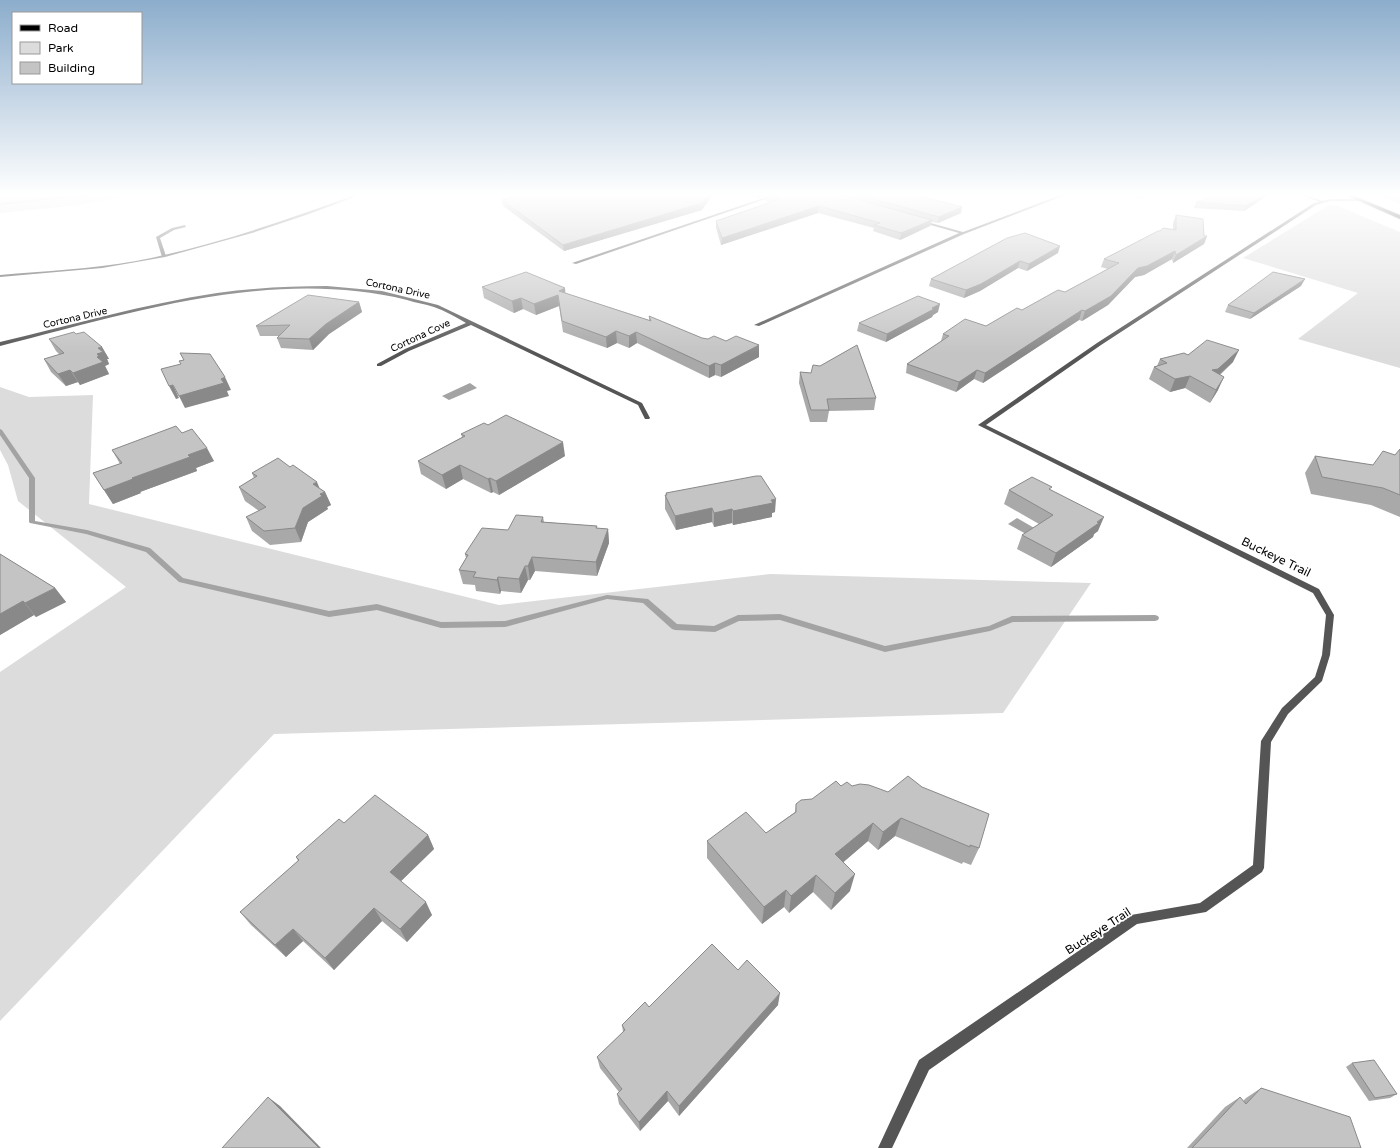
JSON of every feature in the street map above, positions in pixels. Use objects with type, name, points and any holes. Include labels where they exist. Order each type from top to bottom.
[{"type":"street","points":[[161,247],[164,256]]},
{"type":"street","points":[[0,276],[113,265],[164,256],[201,247]]},
{"type":"street","points":[[574,263],[623,247]]},
{"type":"street","points":[[757,325],[933,247]]},
{"type":"street","name":"Buckeye Trail","points":[[885,1148],[924,1065],[1135,919],[1202,908],[1258,868],[1266,741],[1285,711],[1319,679],[1326,655],[1330,615],[1316,591],[982,425],[1106,340],[1251,247]]},
{"type":"street","name":"Cortona Drive","points":[[0,344],[202,297],[256,289],[295,287],[373,290],[429,304],[470,323],[640,404],[647,418]]},
{"type":"street","name":"Cortona Cove","points":[[379,365],[407,350],[470,323]]},
{"type":"green space","points":[[1262,247],[1400,247],[1400,368],[1298,339],[1358,293],[1243,258]]},
{"type":"green space","points":[[0,387],[29,397],[93,395],[89,504],[499,605],[770,574],[1091,583],[1003,713],[274,734],[0,1021],[0,672],[126,587],[18,501],[8,465],[0,450]]},
{"type":"shaded area","points":[[470,383],[477,388],[449,400],[442,396]]},
{"type":"shaded area","points":[[1017,518],[1036,529],[1028,535],[1008,524]]},
{"type":"building","points":[[991,247],[1059,247],[1029,264],[1020,261],[981,284],[966,290],[931,279]]},
{"type":"building","points":[[1128,247],[1190,247],[1176,255],[1175,251],[1147,266],[1138,268],[1111,296],[1085,311],[1082,310],[985,373],[977,370],[959,382],[907,364],[949,336],[943,334],[965,319],[986,326],[1017,308],[1022,310],[1058,290],[1065,292],[1119,263],[1104,259]]},
{"type":"building","points":[[526,272],[565,288],[559,291],[651,321],[649,316],[702,338],[708,339],[714,336],[726,341],[736,336],[759,345],[721,365],[715,363],[709,366],[636,332],[629,336],[616,331],[606,337],[562,321],[558,295],[534,304],[521,298],[512,301],[482,287]]},
{"type":"building","points":[[1273,272],[1305,279],[1254,313],[1228,305]]},
{"type":"building","points":[[308,295],[359,302],[326,324],[309,339],[277,338],[290,325],[256,326]]},
{"type":"building","points":[[918,296],[940,304],[932,308],[934,309],[887,334],[859,323]]},
{"type":"building","points":[[74,332],[76,334],[84,332],[102,347],[98,348],[103,352],[97,354],[99,356],[97,357],[103,362],[73,373],[70,370],[58,374],[44,359],[64,353],[49,339]]},
{"type":"building","points":[[1207,340],[1239,350],[1218,369],[1212,370],[1224,377],[1216,390],[1190,376],[1175,379],[1154,367],[1167,363],[1160,359],[1184,353],[1188,355]]},
{"type":"building","points":[[857,345],[876,398],[827,399],[829,410],[811,410],[800,372],[811,373],[813,365],[820,366]]},
{"type":"building","points":[[180,353],[210,354],[225,377],[221,379],[224,383],[179,396],[173,385],[169,386],[161,369],[181,364],[179,361],[184,360]]},
{"type":"building","points":[[506,415],[563,442],[496,481],[490,478],[488,479],[460,465],[442,475],[418,461],[465,436],[461,434],[484,423],[488,425]]},
{"type":"building","points":[[176,426],[182,433],[192,429],[207,448],[188,455],[190,457],[104,490],[93,473],[122,463],[112,450]]},
{"type":"building","points":[[1400,449],[1400,495],[1383,488],[1322,477],[1315,456],[1373,465],[1383,451],[1395,455]]},
{"type":"building","points":[[278,458],[290,467],[293,465],[317,482],[313,484],[325,492],[320,494],[322,496],[303,508],[295,528],[264,531],[246,517],[266,507],[239,487],[257,476],[252,473]]},
{"type":"building","points":[[761,476],[776,499],[771,500],[773,503],[733,511],[732,509],[714,513],[712,508],[675,516],[665,495],[667,495],[666,493]]},
{"type":"building","points":[[1032,477],[1052,487],[1049,489],[1104,517],[1097,522],[1099,523],[1056,553],[1022,535],[1053,515],[1009,490]]},
{"type":"building","points":[[516,515],[543,517],[541,522],[597,526],[596,528],[608,529],[596,562],[532,557],[528,566],[525,566],[519,579],[498,577],[497,580],[473,577],[476,572],[459,570],[468,555],[465,554],[482,528],[508,530]]},
{"type":"building","points":[[0,554],[55,588],[25,603],[23,601],[0,614]]},
{"type":"building","points":[[908,776],[922,787],[989,814],[979,848],[970,845],[970,847],[901,818],[883,832],[873,823],[835,854],[855,874],[835,893],[816,875],[791,896],[786,890],[764,907],[707,841],[746,812],[766,833],[796,812],[796,804],[801,800],[812,799],[836,781],[841,786],[847,782],[852,786],[860,784],[869,785],[888,792]]},
{"type":"building","points":[[375,795],[428,835],[390,872],[426,902],[400,929],[374,908],[325,958],[293,929],[275,945],[240,912],[299,860],[296,857],[339,819],[344,823]]},
{"type":"building","points":[[712,944],[738,970],[747,960],[780,993],[679,1106],[667,1091],[639,1122],[617,1094],[622,1089],[597,1057],[625,1030],[622,1025],[645,1002],[649,1007]]},
{"type":"building","points":[[1374,1060],[1397,1094],[1375,1098],[1352,1063]]},
{"type":"building","points":[[1261,1088],[1350,1117],[1361,1148],[1192,1148],[1240,1097],[1246,1104]]},
{"type":"building","points":[[268,1097],[319,1148],[222,1148]]},
{"type":"waterway","points":[[0,431],[32,478],[32,522],[87,532],[148,550],[181,580],[329,614],[377,607],[441,625],[505,624],[607,597],[645,601],[675,627],[715,629],[738,618],[780,617],[885,649],[990,628],[1012,619],[1155,618]]}]
